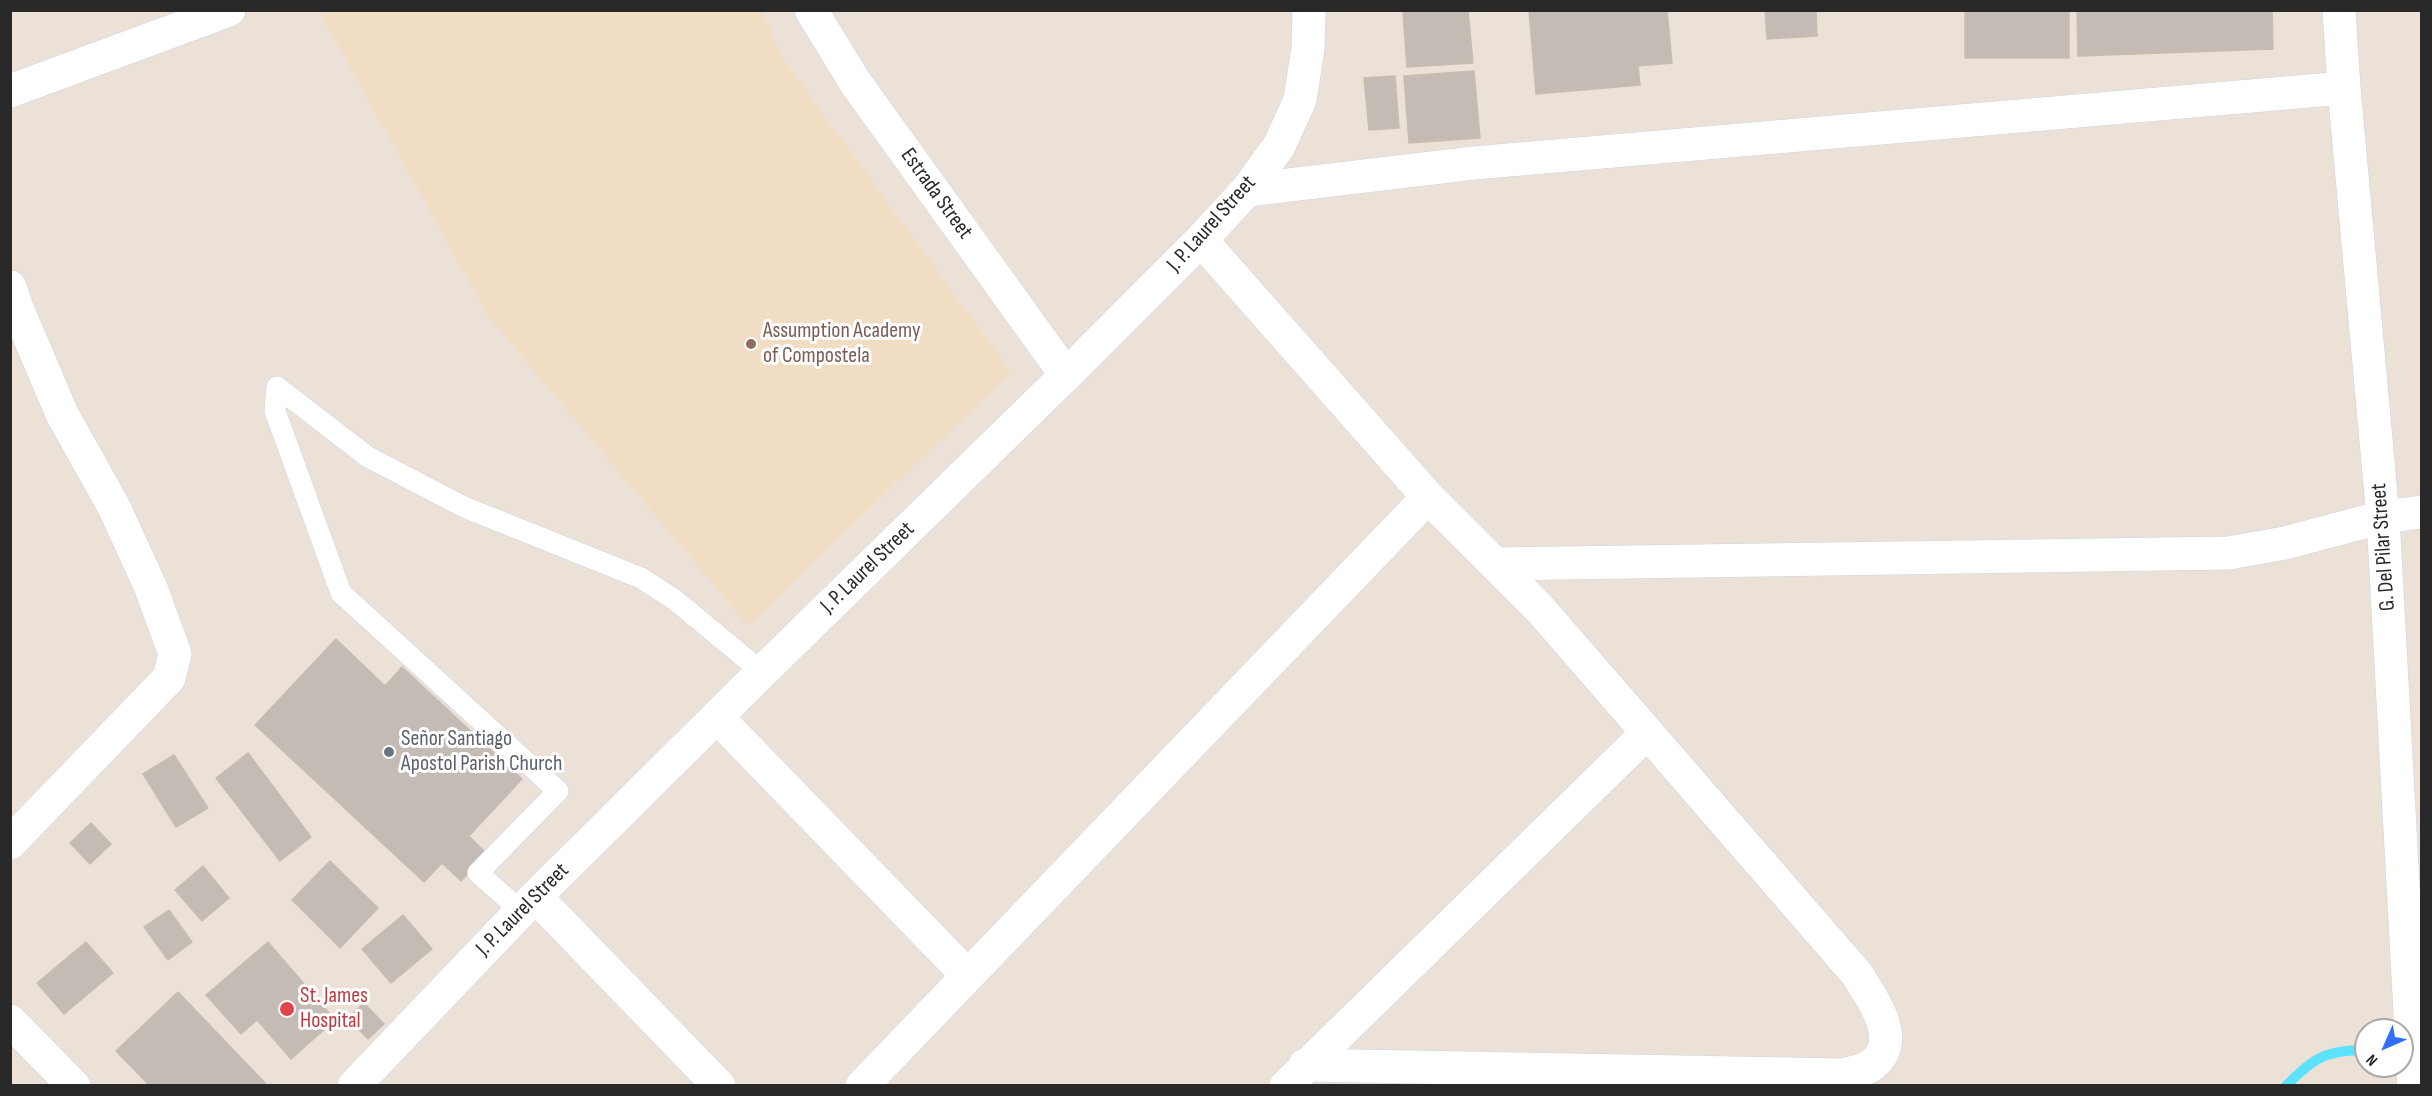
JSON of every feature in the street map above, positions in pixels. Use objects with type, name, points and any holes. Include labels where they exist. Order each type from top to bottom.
[{"type":"street","points":[[10,91],[229,10]]},
{"type":"street","name":"Estrada Street","points":[[811,10],[855,82],[1066,375]]},
{"type":"street","name":"J. P. Laurel Street","points":[[354,1086],[528,904],[1066,375],[1201,240],[1247,190],[1279,146],[1300,100],[1308,48],[1309,10]]},
{"type":"street","name":"G. Del Pilar Street","points":[[2339,10],[2383,516],[2414,1086]]},
{"type":"street","points":[[1247,190],[1474,163],[2344,88]]},
{"type":"street","points":[[1201,240],[1428,497],[1540,609],[1856,973],[1877,1005],[1884,1022],[1885,1038],[1882,1052],[1874,1064],[1843,1075],[1296,1075]]},
{"type":"street","points":[[10,287],[16,308],[62,414],[114,507],[151,588],[175,654],[169,678],[10,843]]},
{"type":"street","points":[[862,1086],[1428,497]]},
{"type":"street","points":[[1496,564],[2229,553],[2285,543],[2383,516],[2421,512]]},
{"type":"street","points":[[717,717],[967,975]]},
{"type":"street","points":[[1296,1075],[1647,733]]},
{"type":"street","points":[[528,904],[719,1086]]},
{"type":"street","points":[[10,1021],[74,1086]]},
{"type":"lane","points":[[528,904],[478,873],[558,791],[341,593],[274,411],[277,387],[368,457],[453,501],[641,578],[675,600],[762,672]]},
{"type":"shaded area","name":"Assumption Academy of Compostela","points":[[332,10],[762,11],[784,60],[1011,372],[748,626],[488,316],[321,15]]},
{"type":"building","points":[[1468,10],[1473,63],[1407,67],[1403,13]]},
{"type":"building","points":[[1529,10],[1667,10],[1672,63],[1638,66],[1640,85],[1536,94]]},
{"type":"building","points":[[1765,10],[1816,10],[1817,36],[1767,39]]},
{"type":"building","points":[[1965,10],[2069,10],[2069,58],[1965,58]]},
{"type":"building","points":[[2077,10],[2272,10],[2273,49],[2078,56]]},
{"type":"building","points":[[1474,71],[1480,138],[1409,143],[1404,76]]},
{"type":"building","points":[[1395,76],[1399,128],[1369,130],[1364,78]]},
{"type":"building","name":"Señor Santiago Apostol Parish Church","points":[[336,639],[385,686],[402,667],[522,779],[469,836],[487,854],[461,881],[442,863],[424,882],[255,725]]},
{"type":"building","points":[[248,753],[311,837],[280,861],[216,778]]},
{"type":"building","points":[[174,755],[208,808],[176,827],[143,774]]},
{"type":"building","points":[[91,823],[111,844],[90,864],[70,843]]},
{"type":"building","points":[[330,861],[378,908],[340,948],[292,900]]},
{"type":"building","points":[[203,866],[229,898],[202,921],[175,890]]},
{"type":"building","points":[[169,910],[192,942],[168,960],[144,927]]},
{"type":"building","points":[[403,915],[432,949],[391,983],[362,949]]},
{"type":"building","points":[[86,942],[113,973],[64,1014],[37,983]]},
{"type":"building","points":[[268,942],[335,1020],[291,1059],[257,1020],[241,1034],[206,995]]},
{"type":"building","points":[[178,992],[268,1086],[150,1086],[116,1051]]},
{"type":"building","points":[[364,1003],[384,1024],[368,1039],[348,1018]]},
{"type":"waterway","points":[[2286,1086],[2313,1062],[2330,1054],[2354,1050]]},
{"type":"place","name":"Assumption Academy of Compostela","points":[[751,344]]},
{"type":"place","name":"Señor Santiago Apostol Parish Church","points":[[389,752]]},
{"type":"place","name":"St. James Hospital","points":[[287,1009]]}]
